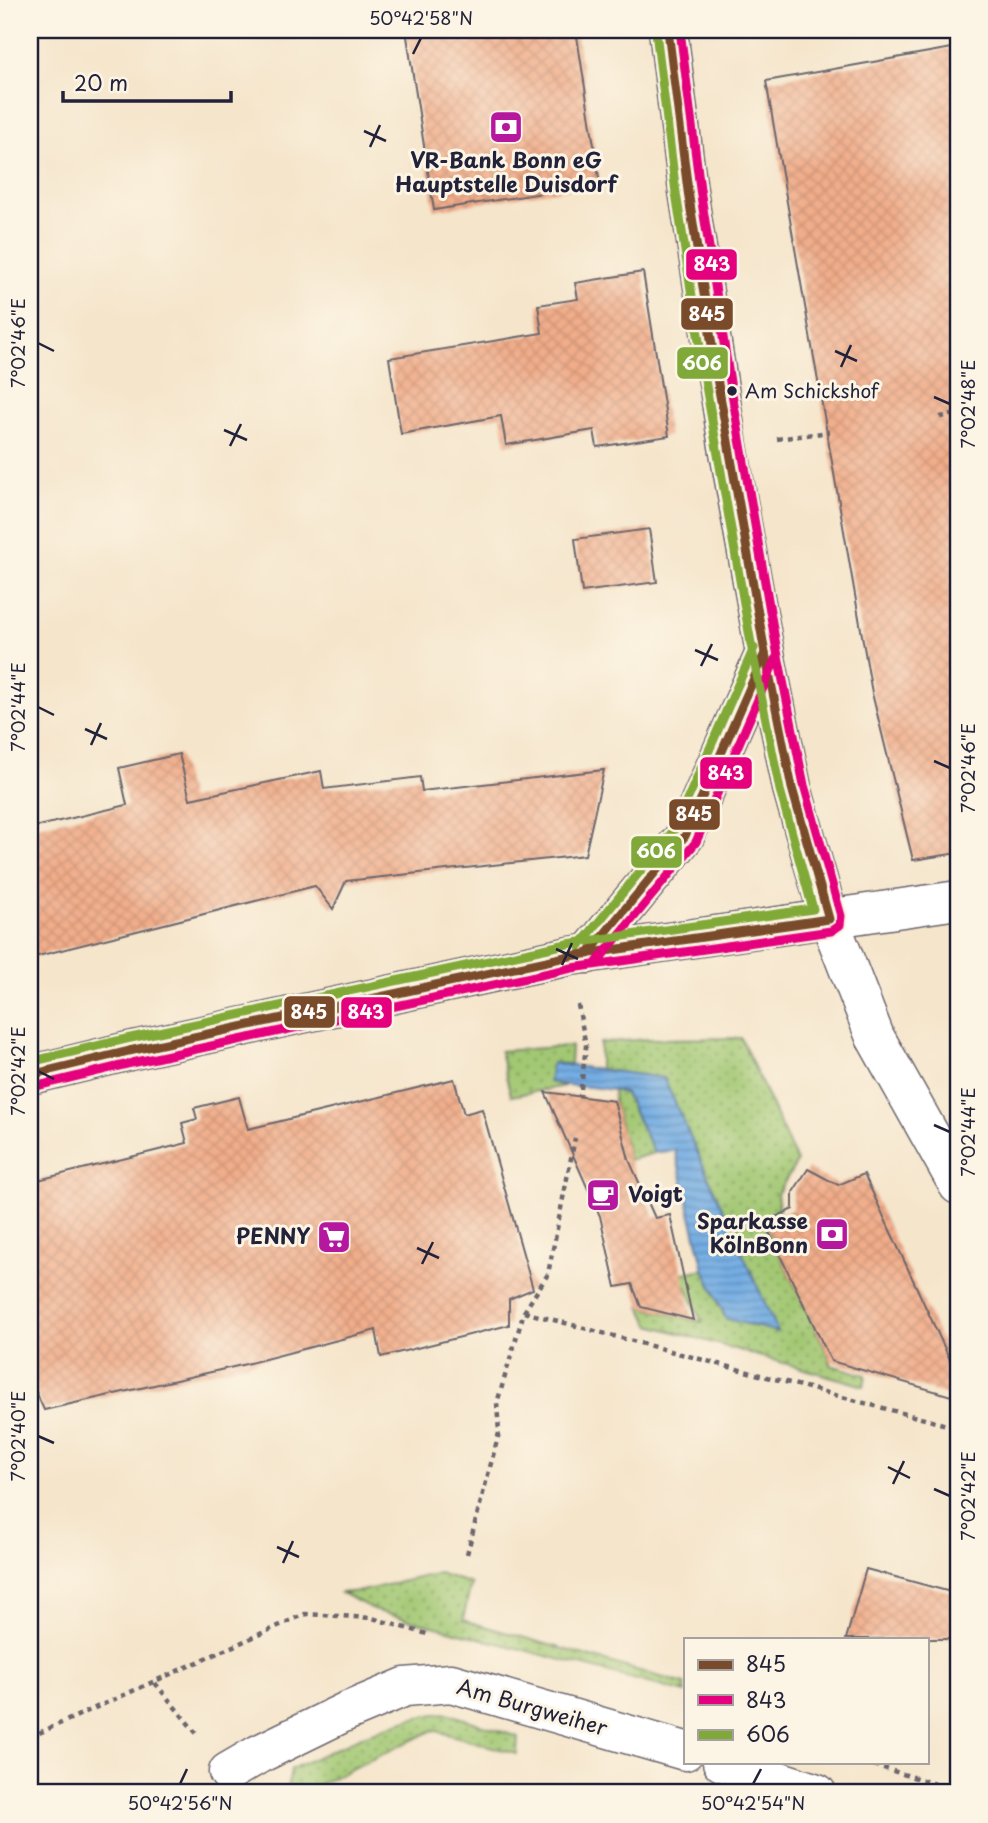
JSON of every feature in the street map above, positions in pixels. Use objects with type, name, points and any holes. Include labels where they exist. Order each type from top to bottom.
[{"type":"main road","points":[[668,30],[688,191],[728,446],[792,788],[830,919],[875,1037],[958,1185]]},
{"type":"main road","points":[[588,954],[685,835],[765,653]]},
{"type":"main road","points":[[30,1075],[143,1048],[588,954],[958,900]]},
{"type":"main road","name":"Am Burgweiher","points":[[228,1772],[331,1718],[405,1686],[452,1684],[684,1752]]},
{"type":"main road","points":[[728,1764],[817,1793]]},
{"type":"path","points":[[940,417],[958,414]]},
{"type":"path","points":[[580,1097],[586,1046]]},
{"type":"path","points":[[467,1555],[499,1433],[497,1404],[524,1311],[548,1273],[575,1138]]},
{"type":"path","points":[[524,1311],[958,1428]]},
{"type":"path","points":[[30,1737],[305,1614],[372,1618]]},
{"type":"path","points":[[155,1683],[228,1772]]},
{"type":"path","points":[[870,1764],[958,1791]]},
{"type":"green space","points":[[741,1038],[797,1162],[777,1194],[780,1215],[764,1222],[831,1365],[866,1375],[864,1386],[650,1325],[641,1307],[702,1322],[680,1274],[704,1269],[726,1319],[665,1079],[600,1069],[600,1043],[647,1039]]},
{"type":"green space","points":[[571,1046],[570,1064],[552,1063],[549,1082],[565,1086],[511,1096],[500,1051]]},
{"type":"green space","points":[[613,1089],[625,1094],[654,1153],[629,1160]]},
{"type":"green space","points":[[439,1573],[471,1584],[463,1620],[684,1684],[684,1693],[377,1611],[341,1593]]},
{"type":"green space","points":[[447,1713],[518,1737],[517,1754],[433,1730],[301,1793],[286,1793],[291,1769],[388,1726],[428,1715]]},
{"type":"water","points":[[552,1063],[664,1078],[778,1332],[726,1319],[704,1269],[675,1150],[654,1153],[625,1093],[549,1082]]},
{"type":"building","name":"VR-Bank Bonn eG Hauptstelle Duisdorf","points":[[406,30],[576,30],[600,184],[434,210]]},
{"type":"building","points":[[952,48],[958,87],[958,853],[913,860],[872,693],[766,81]]},
{"type":"building","points":[[643,272],[669,436],[597,447],[594,430],[506,445],[501,416],[401,434],[389,358],[542,333],[538,305],[578,299],[575,283]]},
{"type":"building","points":[[649,529],[657,582],[582,592],[575,539]]},
{"type":"building","points":[[179,754],[190,799],[321,771],[324,789],[420,777],[422,791],[604,770],[585,855],[346,881],[333,909],[315,886],[30,958],[30,828],[127,805],[119,768]]},
{"type":"building","points":[[454,1079],[464,1114],[482,1109],[533,1289],[509,1299],[509,1325],[381,1357],[376,1330],[242,1365],[44,1410],[30,1379],[30,1182],[187,1143],[182,1123],[197,1119],[194,1108],[239,1097],[248,1129]]},
{"type":"building","points":[[545,1092],[614,1101],[629,1160],[655,1218],[670,1215],[693,1320],[641,1307],[632,1284],[616,1287],[600,1216]]},
{"type":"building","points":[[808,1169],[838,1185],[864,1174],[958,1377],[958,1398],[831,1361],[764,1222],[793,1209],[793,1192]]},
{"type":"building","points":[[866,1569],[958,1594],[958,1639],[846,1638]]},
{"type":"transit line","name":"845","points":[[30,1075],[129,1051],[570,956],[829,919],[792,788],[765,653],[718,384],[688,191],[668,30]]},
{"type":"transit line","name":"843","points":[[33,1087],[572,968],[831,931],[840,925],[841,916],[804,785],[777,651],[730,382],[700,189],[680,30]]},
{"type":"transit line","name":"606","points":[[30,1062],[567,944],[813,909],[780,790],[753,655],[706,386],[676,193],[656,32]]},
{"type":"transit line","name":"606","points":[[579,946],[674,830],[754,648]]},
{"type":"transit line","name":"845","points":[[588,954],[685,836],[765,653]]},
{"type":"transit line","name":"843","points":[[597,962],[696,842],[776,658]]},
{"type":"place","name":"VR-Bank Bonn eG Hauptstelle Duisdorf","points":[[506,127]]},
{"type":"place","name":"Am Schickshof","points":[[732,391]]},
{"type":"place","name":"Voigt","points":[[603,1195]]},
{"type":"place","name":"Sparkasse KölnBonn","points":[[832,1234]]},
{"type":"place","name":"PENNY","points":[[334,1237]]}]
